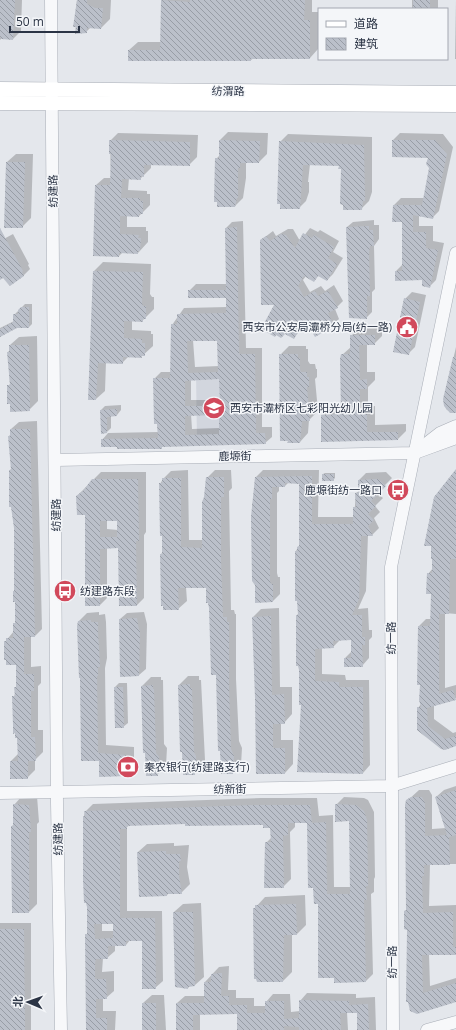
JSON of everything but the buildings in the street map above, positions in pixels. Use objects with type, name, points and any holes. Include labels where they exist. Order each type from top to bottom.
[{"type":"main road","name":"纺渭路","points":[[0,89],[52,96],[456,105]]},
{"type":"main road","name":"纺渭路","points":[[0,103],[52,96],[456,93]]},
{"type":"street","name":"纺建路","points":[[51,0],[56,460],[57,792],[61,1030]]},
{"type":"street","name":"纺一路","points":[[393,1030],[391,567],[456,253]]},
{"type":"street","points":[[415,453],[440,433],[456,426]]},
{"type":"street","name":"鹿塬街","points":[[56,460],[415,453],[456,438]]},
{"type":"street","name":"纺新街","points":[[0,793],[391,786],[456,766]]},
{"type":"street","points":[[427,1030],[456,1022]]},
{"type":"shaded area","name":"西安市灞桥区七彩阳光幼儿园","points":[[196,373],[232,374],[232,441],[197,442]]},
{"type":"place","name":"西安市公安局灞桥分局(纺一路)","points":[[407,327]]},
{"type":"place","name":"西安市灞桥区七彩阳光幼儿园","points":[[214,408]]},
{"type":"place","name":"鹿塬街纺一路口","points":[[398,490]]},
{"type":"place","name":"纺建路东段","points":[[65,591]]},
{"type":"place","name":"秦农银行(纺建路支行)","points":[[128,767]]}]
